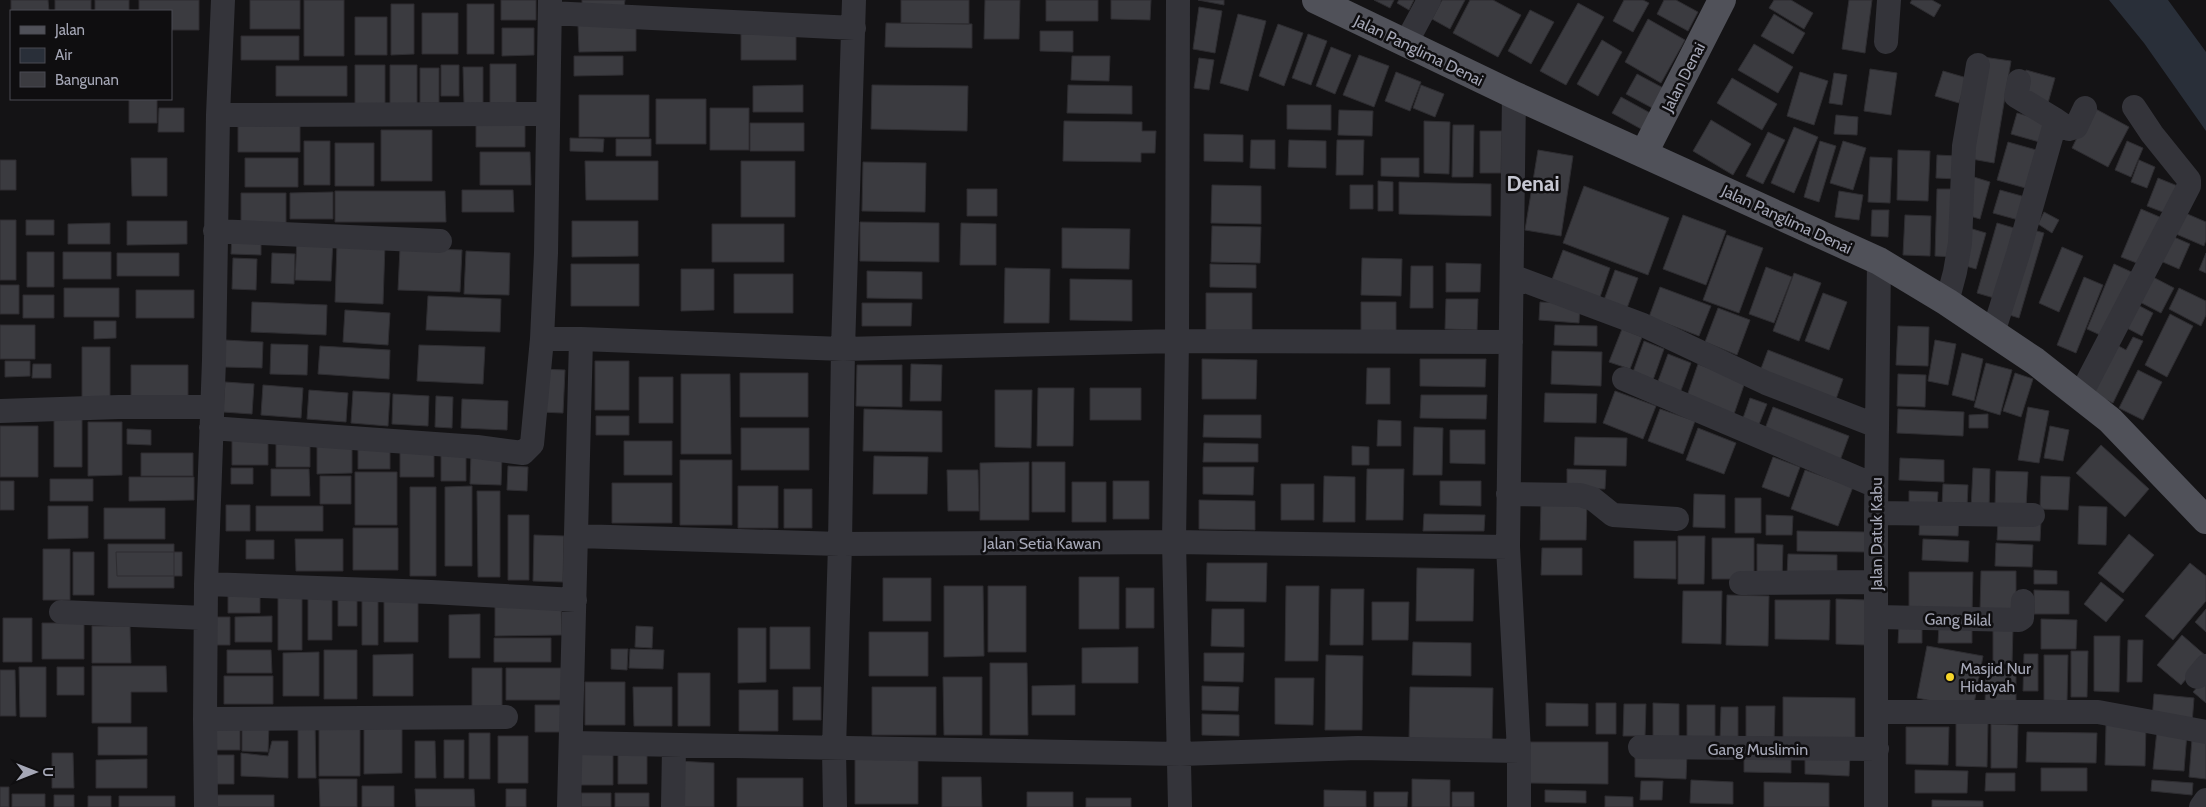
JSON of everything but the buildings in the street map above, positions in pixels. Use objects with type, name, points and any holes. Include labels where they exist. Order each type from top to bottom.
[{"type":"main road","name":"Jalan Panglima Denai","points":[[1316,0],[1514,95],[1879,261],[1947,302],[2035,361],[2080,396],[2110,420],[2206,520]]},
{"type":"main road","name":"Jalan Denai","points":[[1644,153],[1722,0]]},
{"type":"street","points":[[206,807],[204,719],[206,584],[212,418],[218,115],[223,0]]},
{"type":"street","points":[[835,807],[834,749],[843,349],[854,0]]},
{"type":"street","points":[[1178,0],[1177,341],[1174,542],[1180,807]]},
{"type":"street","points":[[1406,43],[1429,0]]},
{"type":"street","points":[[1886,42],[1889,0]]},
{"type":"street","points":[[0,411],[119,407],[523,453],[532,444],[542,339],[546,253],[550,7],[854,28]]},
{"type":"street","points":[[1947,302],[1960,243],[1964,146],[1978,65]]},
{"type":"street","points":[[2019,81],[2016,96],[2069,129],[2076,127],[2085,108]]},
{"type":"street","points":[[1514,95],[1508,547],[1519,751],[1519,807]]},
{"type":"street","points":[[2080,396],[2190,186],[2188,180],[2152,134],[2134,107]]},
{"type":"street","points":[[218,115],[548,114]]},
{"type":"street","points":[[1993,333],[2018,254],[2056,120]]},
{"type":"street","points":[[215,231],[440,241]]},
{"type":"street","name":"Jalan Datuk Kabu","points":[[1876,807],[1876,486],[1879,261]]},
{"type":"street","points":[[1512,276],[1644,325],[1766,383],[1877,426]]},
{"type":"street","points":[[542,339],[843,349],[1177,341],[1511,342]]},
{"type":"street","points":[[570,807],[581,339]]},
{"type":"street","points":[[1624,379],[1876,486]]},
{"type":"street","points":[[1508,494],[1580,494],[1593,499],[1613,515],[1677,519]]},
{"type":"street","points":[[1876,513],[2033,515]]},
{"type":"street","name":"Jalan Setia Kawan","points":[[577,536],[840,544],[1174,542],[1508,547]]},
{"type":"street","points":[[1741,583],[1876,582]]},
{"type":"street","points":[[206,584],[431,592],[575,600]]},
{"type":"street","name":"Gang Bilal","points":[[1877,617],[2019,620],[2022,618],[2023,602]]},
{"type":"street","points":[[61,612],[206,618]]},
{"type":"street","points":[[1876,712],[2098,712],[2206,732]]},
{"type":"street","points":[[204,719],[506,717]]},
{"type":"street","points":[[572,743],[674,747],[1180,754],[1358,748],[1519,751]]},
{"type":"street","points":[[673,807],[674,747]]},
{"type":"street","name":"Gang Muslimin","points":[[1640,747],[1877,749]]},
{"type":"street","points":[[2201,807],[2206,800]]},
{"type":"water","points":[[2109,0],[2168,0],[2206,52],[2206,131],[2144,43]]},
{"type":"place","name":"Masjid Nur Hidayah","points":[[1950,677]]},
{"type":"district","name":"Denai","points":[[1533,184]]}]
